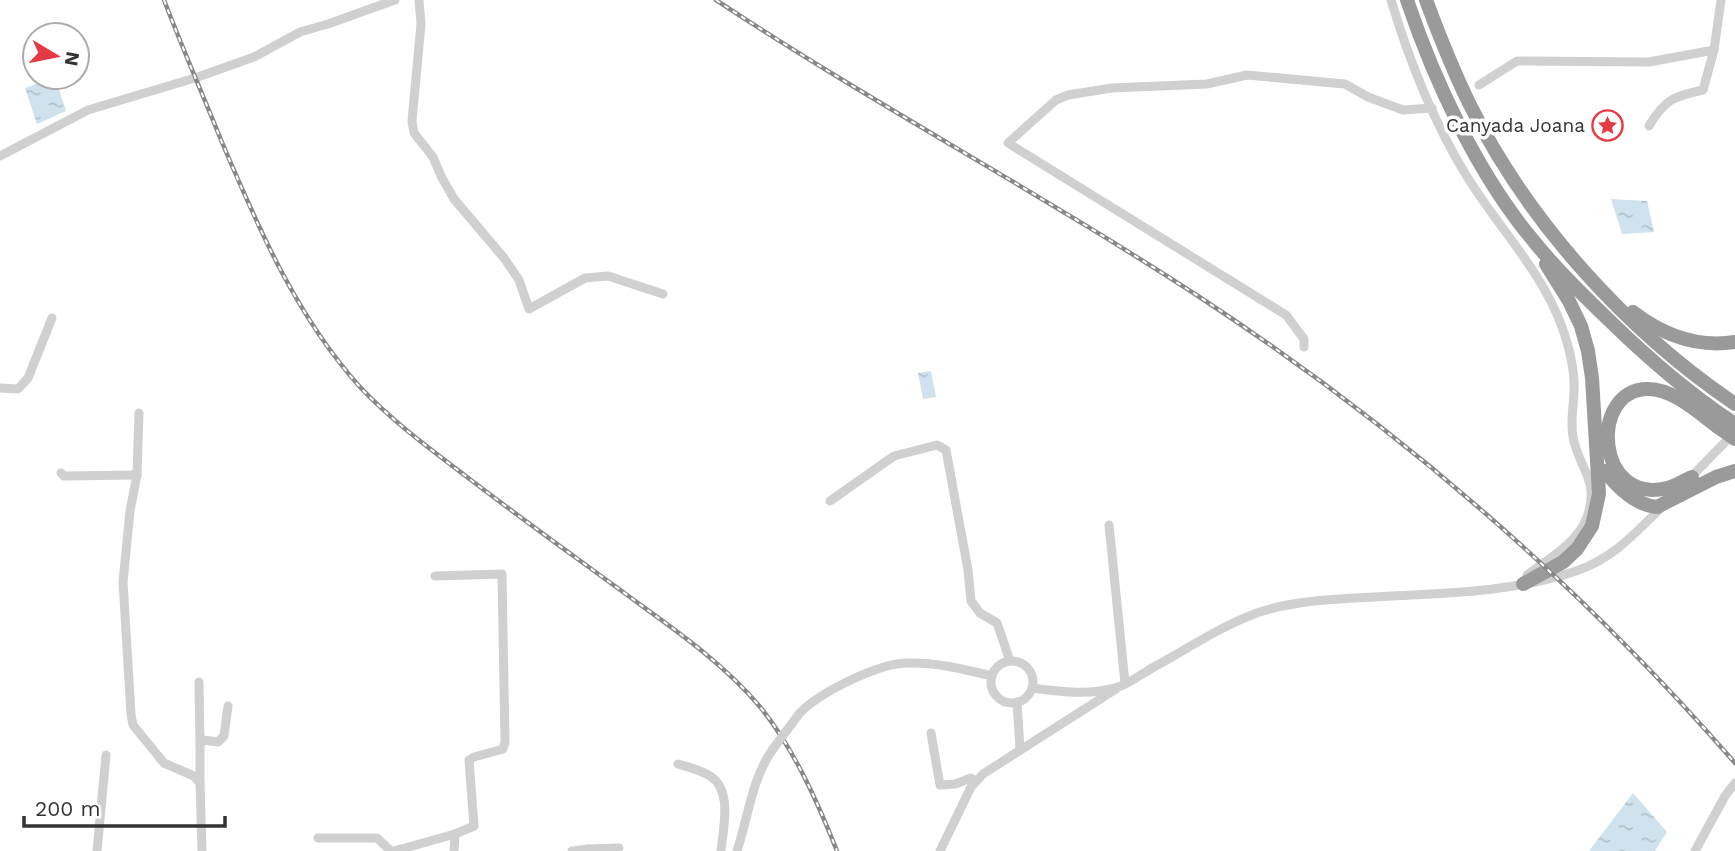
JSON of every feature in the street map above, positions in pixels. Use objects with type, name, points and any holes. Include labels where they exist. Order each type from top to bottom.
[{"type":"highway","points":[[1407,0],[1421,41],[1443,90],[1485,170],[1532,239],[1581,326],[1588,351],[1598,462],[1599,494],[1596,513],[1587,537],[1563,562],[1518,585]]},
{"type":"highway","points":[[1426,0],[1451,65],[1471,106],[1524,193],[1560,242],[1601,291],[1660,347],[1735,404]]},
{"type":"highway","points":[[1532,239],[1584,297],[1630,341],[1726,423],[1735,439]]},
{"type":"highway","points":[[1601,291],[1617,299],[1647,322],[1682,339],[1700,344],[1735,342]]},
{"type":"highway","points":[[1692,477],[1669,488],[1649,490],[1626,481],[1618,472],[1610,453],[1609,425],[1613,412],[1629,394],[1648,389],[1676,398],[1726,423]]},
{"type":"highway","points":[[1598,462],[1619,488],[1649,507],[1663,506],[1716,477],[1735,471]]},
{"type":"street","points":[[0,156],[80,114],[254,57],[300,32],[396,0]]},
{"type":"street","points":[[419,0],[421,24],[412,121],[414,133],[433,157],[454,199],[519,280],[529,309],[585,278],[608,276],[663,293]]},
{"type":"street","points":[[1391,0],[1405,47],[1465,174],[1545,288],[1562,326],[1573,362],[1572,427],[1578,457],[1588,473],[1591,485],[1587,519],[1574,538],[1518,585]]},
{"type":"street","points":[[1649,126],[1659,109],[1677,95],[1703,90],[1714,50],[1721,0]]},
{"type":"street","points":[[1479,85],[1517,61],[1649,62],[1714,50]]},
{"type":"street","points":[[1304,348],[1304,339],[1286,315],[1008,143],[1056,100],[1068,95],[1112,88],[1207,84],[1247,75],[1345,84],[1368,97],[1403,110],[1432,108]]},
{"type":"street","points":[[0,388],[18,390],[28,378],[52,318]]},
{"type":"street","points":[[139,413],[137,475],[130,511],[123,582],[133,725],[164,763],[194,776],[200,783]]},
{"type":"street","points":[[940,851],[962,804],[983,774],[1123,685],[1234,624],[1257,613],[1323,600],[1518,585],[1596,564],[1618,550],[1735,432]]},
{"type":"street","points":[[830,501],[894,456],[937,445],[946,450],[968,570],[971,601],[980,613],[997,623],[1010,661]]},
{"type":"street","points":[[61,473],[64,476],[137,475]]},
{"type":"street","points":[[1109,525],[1123,685]]},
{"type":"street","points":[[318,838],[377,838],[392,851],[455,834],[474,826],[469,760],[503,748],[505,741],[502,575],[435,576]]},
{"type":"street","points":[[1010,661],[1021,663],[1031,673],[1032,688],[1029,694],[1017,702],[1005,702],[995,694],[991,682],[1000,664],[1010,661]]},
{"type":"street","points":[[738,849],[748,808],[767,757],[811,700],[855,678],[903,663],[948,665],[992,676]]},
{"type":"street","points":[[200,682],[202,851]]},
{"type":"street","points":[[1032,688],[1067,693],[1123,685]]},
{"type":"street","points":[[1017,702],[1020,749]]},
{"type":"street","points":[[200,745],[203,740],[218,742],[224,736],[228,706]]},
{"type":"street","points":[[931,733],[940,785],[954,784],[971,778],[976,781]]},
{"type":"street","points":[[97,851],[106,755]]},
{"type":"street","points":[[678,764],[710,776],[719,785],[724,797],[721,851]]},
{"type":"street","points":[[1695,851],[1735,783]]},
{"type":"street","points":[[454,851],[455,834]]},
{"type":"street","points":[[572,851],[619,848]]},
{"type":"water","points":[[26,91],[60,91],[66,111],[37,124]]},
{"type":"water","points":[[1611,199],[1647,201],[1654,232],[1622,234]]},
{"type":"water","points":[[931,371],[936,397],[923,399],[918,373]]},
{"type":"water","points":[[1633,793],[1667,832],[1655,851],[1589,851]]},
{"type":"railway","points":[[164,0],[264,238],[298,301],[337,360],[372,399],[412,434],[509,509],[687,639],[748,693],[773,724],[795,759],[837,851]]},
{"type":"railway","points":[[716,0],[1144,261],[1277,350],[1348,402],[1417,456],[1551,572],[1676,697],[1735,763]]},
{"type":"place","name":"Canyada Joana","points":[[1608,125]]}]
